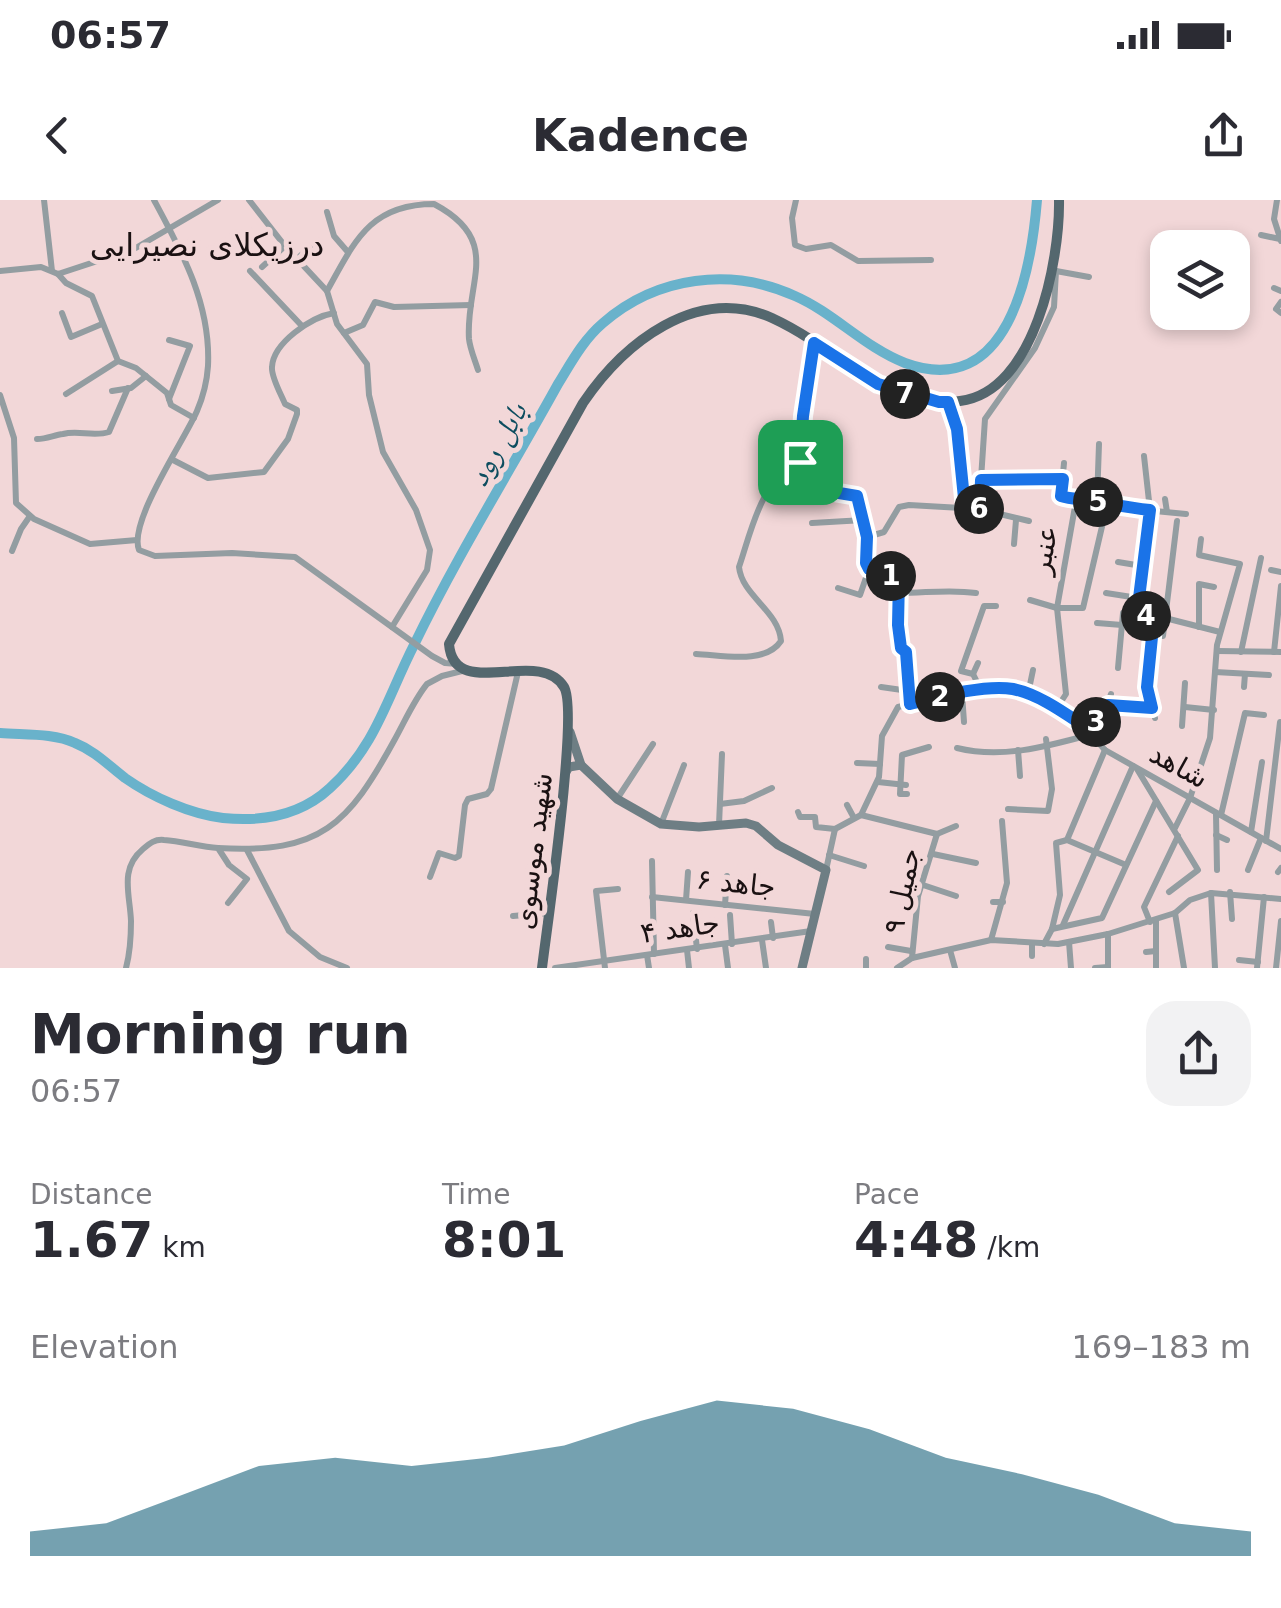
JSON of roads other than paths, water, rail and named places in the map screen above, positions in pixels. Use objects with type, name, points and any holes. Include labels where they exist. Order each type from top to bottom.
[{"type":"main road","points":[[802,968],[826,870],[778,845],[756,826],[746,823],[669,827],[617,799],[582,765],[574,750],[568,695],[560,681],[540,671],[461,667],[450,651],[451,636],[583,403],[617,358],[632,345],[682,317],[730,309],[771,318],[878,384],[924,399],[964,401],[1003,378],[1017,362],[1038,322],[1054,270],[1059,200]]},
{"type":"main road","name":"شهید موسوی","points":[[542,968],[569,722]]},
{"type":"main road","points":[[564,774],[570,766],[582,765]]},
{"type":"street","points":[[44,200],[55,273]]},
{"type":"street","points":[[154,200],[202,300],[208,364],[194,418],[150,496],[137,540],[142,553],[295,556],[432,656],[461,667]]},
{"type":"street","points":[[55,273],[134,250],[218,200]]},
{"type":"street","points":[[250,200],[327,291],[344,332],[367,364],[369,395],[383,452],[416,510],[430,550],[427,570],[392,627]]},
{"type":"street","points":[[796,200],[792,218],[794,245],[806,249],[831,246],[858,261],[931,260]]},
{"type":"street","points":[[1276,200],[1274,218],[1281,240]]},
{"type":"street","points":[[327,291],[347,252],[373,220],[432,202],[459,222],[478,257],[469,340],[478,370]]},
{"type":"street","points":[[326,212],[334,236],[347,252]]},
{"type":"street","points":[[1261,235],[1281,240]]},
{"type":"street","points":[[262,267],[285,246]]},
{"type":"street","points":[[298,258],[310,247]]},
{"type":"street","points":[[0,271],[41,267],[92,296],[118,361],[146,376],[167,393],[168,400],[194,418]]},
{"type":"street","points":[[980,509],[985,419],[1034,348],[1054,307],[1054,270],[1089,277]]},
{"type":"street","points":[[250,271],[302,326]]},
{"type":"street","points":[[344,332],[362,325],[375,302],[394,307],[471,304]]},
{"type":"street","points":[[62,313],[71,336],[102,324]]},
{"type":"street","points":[[172,460],[219,480],[264,472],[273,464],[298,414],[285,404],[271,371],[277,348],[302,326],[320,315],[334,313]]},
{"type":"street","points":[[168,400],[190,346],[169,340]]},
{"type":"street","points":[[800,462],[814,343]]},
{"type":"street","points":[[66,394],[118,361]]},
{"type":"street","points":[[112,391],[128,388],[146,376]]},
{"type":"street","points":[[36,440],[62,434],[109,432],[128,388]]},
{"type":"street","points":[[0,394],[14,438],[16,503],[30,516],[90,544],[137,540]]},
{"type":"street","points":[[948,402],[957,429],[965,508]]},
{"type":"street","points":[[1096,501],[1099,444]]},
{"type":"street","points":[[1137,614],[1150,510],[1144,456]]},
{"type":"street","points":[[800,462],[833,492],[857,496],[867,537],[869,569],[860,594],[838,588]]},
{"type":"street","points":[[696,654],[750,656],[770,652],[779,645],[779,628],[740,576],[738,567],[770,484],[800,462]]},
{"type":"street","points":[[1064,463],[1061,496],[1096,501],[1103,506],[1186,514]]},
{"type":"street","points":[[981,480],[1063,479]]},
{"type":"street","points":[[1164,499],[1167,512]]},
{"type":"street","name":"عنبر","points":[[1058,708],[1066,694],[1057,608],[1076,501]]},
{"type":"street","points":[[867,537],[884,532],[898,507],[910,505],[980,509],[1029,522]]},
{"type":"street","points":[[12,551],[30,516]]},
{"type":"street","points":[[1030,600],[1057,608],[1083,608],[1104,518]]},
{"type":"street","points":[[812,523],[864,520]]},
{"type":"street","points":[[1014,544],[1016,520]]},
{"type":"street","points":[[1163,636],[1177,521]]},
{"type":"street","points":[[1156,968],[1153,921],[1144,906],[1190,798],[1210,738],[1220,632],[1240,564],[1200,555],[1201,539]]},
{"type":"street","points":[[1241,652],[1260,558]]},
{"type":"street","points":[[1118,563],[1142,566]]},
{"type":"street","points":[[869,569],[899,578],[898,625],[901,648],[906,652],[910,704]]},
{"type":"street","points":[[1271,570],[1281,572]]},
{"type":"street","points":[[1199,626],[1199,584],[1214,588]]},
{"type":"street","points":[[1217,652],[1278,652],[1281,586]]},
{"type":"street","points":[[899,593],[937,593],[947,589],[976,593]]},
{"type":"street","points":[[1106,593],[1138,598]]},
{"type":"street","points":[[974,674],[961,671],[984,606],[996,606]]},
{"type":"street","points":[[1118,668],[1122,613],[1220,632]]},
{"type":"street","points":[[1154,617],[1147,687],[1155,718]]},
{"type":"street","points":[[1096,623],[1122,624]]},
{"type":"street","points":[[798,812],[800,817],[815,817],[816,827],[835,829],[857,817],[878,782],[882,736],[898,707],[982,692],[974,674],[978,663]]},
{"type":"street","points":[[126,968],[131,917],[126,886],[136,854],[152,841],[248,850],[302,844],[324,833],[355,804],[374,778],[427,684],[461,667]]},
{"type":"street","points":[[1028,694],[1034,670]]},
{"type":"street","points":[[430,878],[439,853],[459,856],[468,799],[491,789],[518,671]]},
{"type":"street","points":[[1216,672],[1264,677]]},
{"type":"street","points":[[1244,687],[1245,674]]},
{"type":"street","points":[[1182,726],[1184,682]]},
{"type":"street","points":[[881,687],[909,691]]},
{"type":"street","name":"شاهد","points":[[982,692],[1008,688],[1058,708],[1084,726],[1105,750],[1281,849]]},
{"type":"street","points":[[962,694],[964,722]]},
{"type":"street","points":[[1084,726],[1103,719],[1110,694]]},
{"type":"street","points":[[1108,705],[1152,708]]},
{"type":"street","points":[[1185,707],[1214,710]]},
{"type":"street","points":[[1217,870],[1218,814],[1245,713],[1259,713]]},
{"type":"street","points":[[1248,870],[1264,839],[1278,770],[1280,722]]},
{"type":"street","points":[[957,748],[981,754],[1089,735]]},
{"type":"street","points":[[1008,809],[1048,812],[1052,789],[1047,743]]},
{"type":"street","points":[[617,799],[652,744]]},
{"type":"street","points":[[878,782],[904,788],[902,756],[929,747]]},
{"type":"street","points":[[1018,750],[1020,776]]},
{"type":"street","points":[[1068,840],[1105,750]]},
{"type":"street","points":[[719,825],[722,754]]},
{"type":"street","points":[[1251,832],[1262,762]]},
{"type":"street","points":[[856,763],[880,764]]},
{"type":"street","points":[[661,824],[684,766]]},
{"type":"street","points":[[1134,767],[1198,870],[1169,892]]},
{"type":"street","points":[[1063,926],[1093,851],[1134,767]]},
{"type":"street","points":[[720,804],[744,801],[772,788]]},
{"type":"street","points":[[1052,929],[1102,918],[1156,801]]},
{"type":"street","points":[[847,805],[857,817],[937,834],[956,826]]},
{"type":"street","points":[[991,940],[1006,883],[1002,820]]},
{"type":"street","points":[[826,870],[835,829]]},
{"type":"street","name":"جمیل ۹","points":[[912,954],[922,885],[937,834]]},
{"type":"street","points":[[1216,836],[1227,840]]},
{"type":"street","points":[[1044,944],[1060,895],[1056,843],[1068,840],[1126,865]]},
{"type":"street","points":[[218,848],[246,880],[228,903]]},
{"type":"street","points":[[248,850],[289,931],[320,957],[347,968]]},
{"type":"street","points":[[933,854],[976,864]]},
{"type":"street","points":[[830,855],[864,866]]},
{"type":"street","points":[[649,968],[652,861]]},
{"type":"street","points":[[686,900],[688,872]]},
{"type":"street","points":[[726,905],[728,876]]},
{"type":"street","points":[[922,885],[956,896]]},
{"type":"street","points":[[604,964],[596,891],[618,889]]},
{"type":"street","points":[[1230,892],[1232,919]]},
{"type":"street","points":[[888,947],[912,954],[991,940],[1069,942],[1175,914],[1190,900],[1210,893],[1281,899]]},
{"type":"street","points":[[1210,893],[1215,968]]},
{"type":"street","name":"جاهد ۶","points":[[652,896],[816,914]]},
{"type":"street","points":[[1239,960],[1258,965],[1264,897]]},
{"type":"street","points":[[993,902],[1003,902]]},
{"type":"street","points":[[513,916],[548,913]]},
{"type":"street","points":[[693,913],[697,949]]},
{"type":"street","points":[[1175,914],[1184,968]]},
{"type":"street","points":[[728,968],[730,916]]},
{"type":"street","points":[[1276,968],[1281,921]]},
{"type":"street","points":[[770,922],[773,938]]},
{"type":"street","name":"جاهد ۴","points":[[555,968],[604,964],[811,931]]},
{"type":"street","points":[[1095,968],[1108,968],[1108,934]]},
{"type":"street","points":[[762,940],[766,968]]},
{"type":"street","points":[[1069,942],[1072,968]]},
{"type":"street","points":[[1032,944],[1032,956]]},
{"type":"street","points":[[686,950],[689,968]]},
{"type":"street","points":[[950,950],[955,968]]},
{"type":"street","points":[[1146,952],[1156,951]]},
{"type":"street","points":[[897,968],[912,954]]},
{"type":"waterway","name":"بابل رود","points":[[0,733],[48,736],[75,743],[147,792],[210,816],[266,817],[307,805],[346,772],[370,738],[466,546],[568,368],[603,323],[624,307],[671,286],[720,279],[746,281],[809,303],[905,363],[940,370],[968,364],[990,347],[1020,294],[1037,200]]},
{"type":"district","name":"درزیکلای نصیرایی","points":[[207,245]]}]
